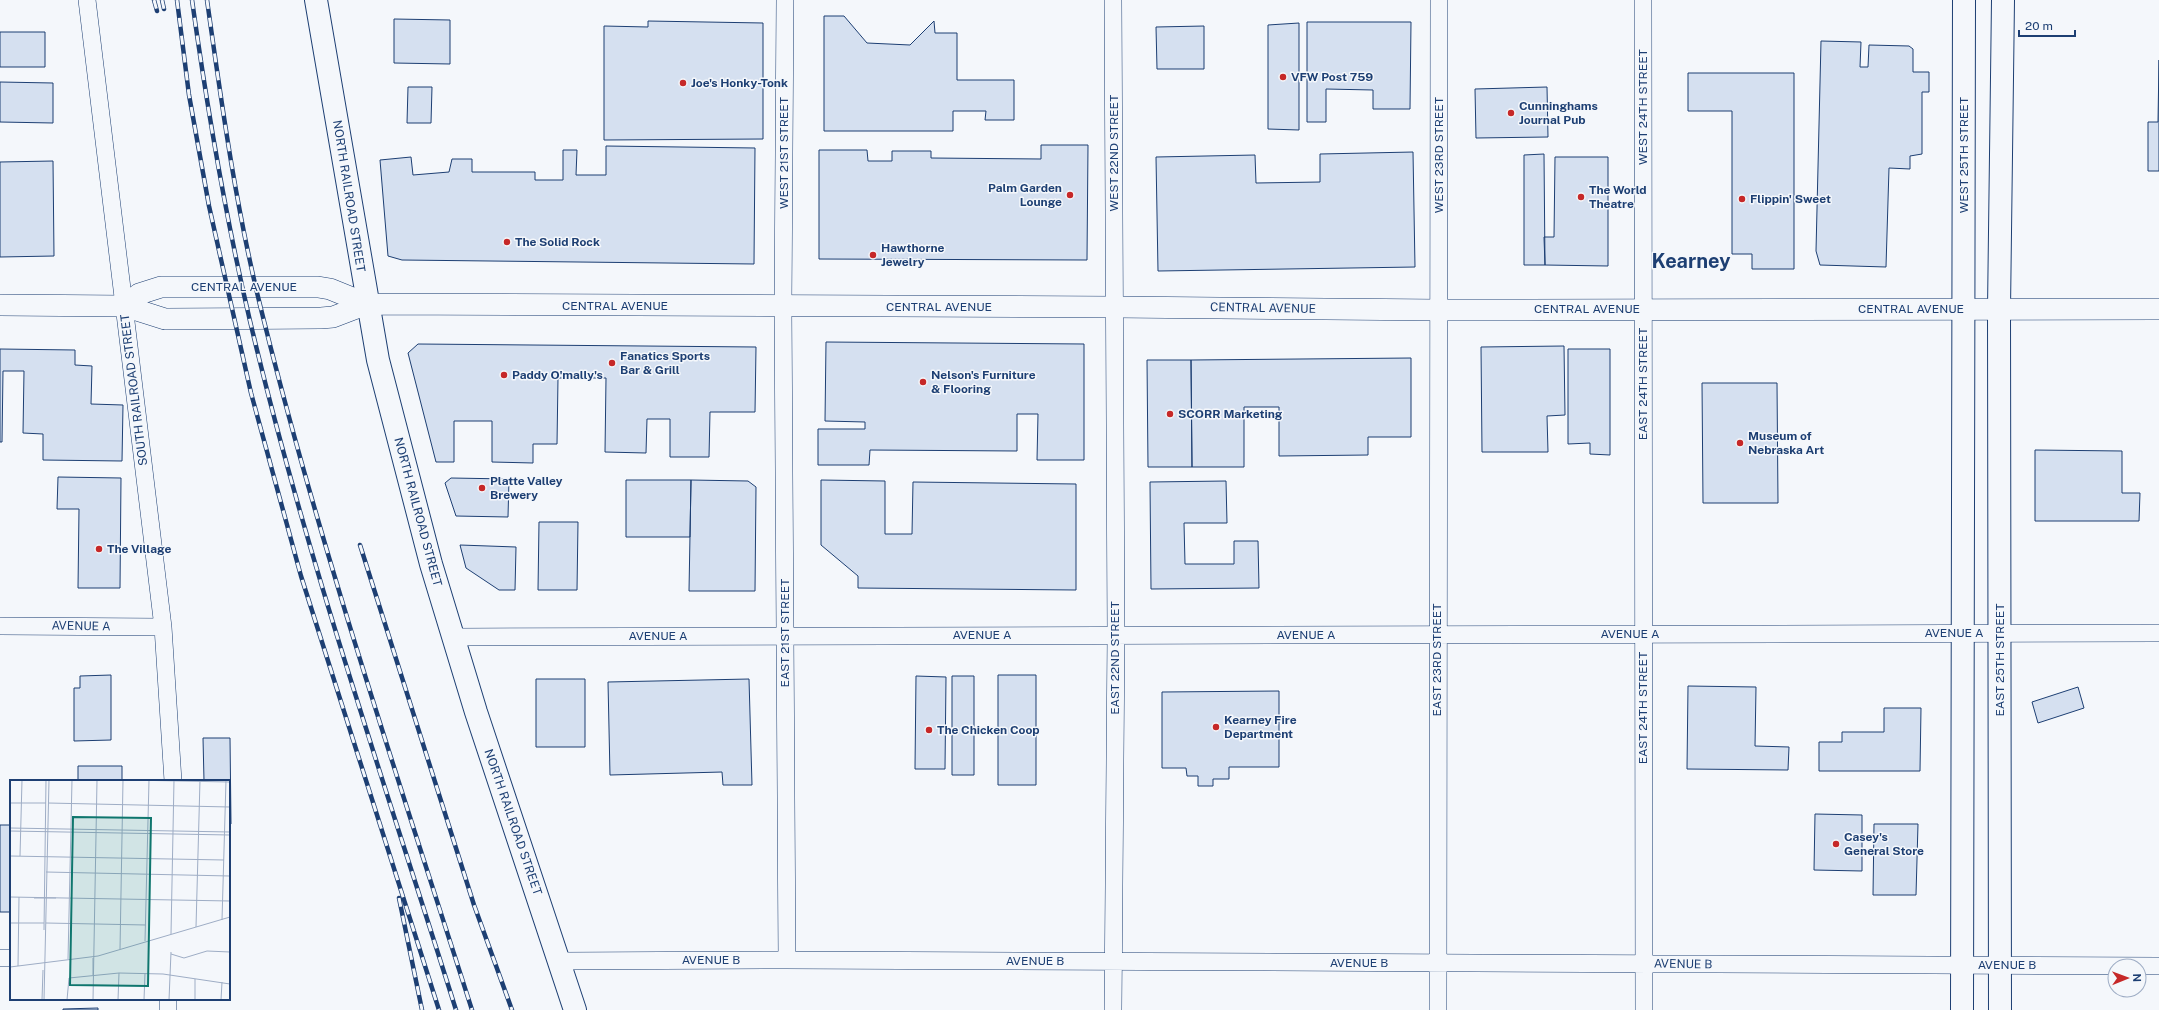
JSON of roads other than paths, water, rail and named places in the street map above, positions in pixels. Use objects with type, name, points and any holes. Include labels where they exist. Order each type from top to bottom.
[{"type":"main road","name":"NORTH RAILROAD STREET","points":[[316,0],[367,304],[378,360],[398,440],[431,564],[453,637],[483,733],[560,961],[575,1010]]},
{"type":"main road","name":"WEST 25TH STREET","points":[[1963,310],[1964,0]]},
{"type":"main road","points":[[1999,309],[2003,0]]},
{"type":"main road","name":"EAST 25TH STREET","points":[[1999,309],[2000,1010]]},
{"type":"main road","points":[[1962,1010],[1963,310]]},
{"type":"street","name":"SOUTH RAILROAD STREET","points":[[87,0],[163,627],[173,780]]},
{"type":"street","name":"WEST 21ST STREET","points":[[783,307],[785,0]]},
{"type":"street","name":"WEST 22ND STREET","points":[[1113,0],[1115,307]]},
{"type":"street","name":"WEST 23RD STREET","points":[[1439,0],[1439,310]]},
{"type":"street","name":"WEST 24TH STREET","points":[[1642,0],[1643,309]]},
{"type":"street","name":"CENTRAL AVENUE","points":[[124,306],[139,294],[150,289],[168,287],[318,287],[330,289],[367,304]]},
{"type":"street","name":"CENTRAL AVENUE","points":[[0,305],[124,306],[165,319],[333,317],[367,304],[1439,310],[2159,309]]},
{"type":"street","name":"EAST 21ST STREET","points":[[783,307],[787,960]]},
{"type":"street","name":"EAST 22ND STREET","points":[[1113,1010],[1116,635],[1115,307]]},
{"type":"street","name":"EAST 24TH STREET","points":[[1643,309],[1644,1010]]},
{"type":"street","name":"EAST 23RD STREET","points":[[1438,1010],[1437,634],[1439,310]]},
{"type":"street","name":"AVENUE A","points":[[0,626],[163,627]]},
{"type":"street","name":"AVENUE A","points":[[453,637],[2159,633]]},
{"type":"street","name":"AVENUE B","points":[[560,961],[1114,961],[2000,964],[2159,966]]},
{"type":"railway","points":[[154,0],[157,11]]},
{"type":"railway","points":[[162,0],[164,9]]},
{"type":"railway","points":[[177,0],[189,95],[209,206],[251,393],[301,576],[439,1010]]},
{"type":"railway","points":[[192,0],[210,121],[225,201],[250,321],[272,408],[320,581],[456,1010]]},
{"type":"railway","points":[[207,0],[238,202],[254,281],[264,321],[336,581],[389,753],[472,1010]]},
{"type":"railway","points":[[360,545],[474,905],[512,1010]]},
{"type":"railway","points":[[399,898],[422,1010]]},
{"type":"place","name":"VFW Post 759","points":[[1283,77]]},
{"type":"place","name":"Joe's Honky-Tonk","points":[[683,83]]},
{"type":"place","name":"Cunninghams Journal Pub","points":[[1511,113]]},
{"type":"place","name":"Palm Garden Lounge","points":[[1070,195]]},
{"type":"place","name":"The World Theatre","points":[[1581,197]]},
{"type":"place","name":"Flippin' Sweet","points":[[1742,199]]},
{"type":"place","name":"The Solid Rock","points":[[507,242]]},
{"type":"place","name":"Hawthorne Jewelry","points":[[873,255]]},
{"type":"place","name":"Fanatics Sports Bar & Grill","points":[[612,363]]},
{"type":"place","name":"Paddy O'mally's","points":[[504,375]]},
{"type":"place","name":"Nelson's Furniture & Flooring","points":[[923,382]]},
{"type":"place","name":"SCORR Marketing","points":[[1170,414]]},
{"type":"place","name":"Museum of Nebraska Art","points":[[1740,443]]},
{"type":"place","name":"Platte Valley Brewery","points":[[482,488]]},
{"type":"place","name":"The Village","points":[[99,549]]},
{"type":"place","name":"Kearney Fire Department","points":[[1216,727]]},
{"type":"place","name":"The Chicken Coop","points":[[929,730]]},
{"type":"place","name":"Casey's General Store","points":[[1836,844]]},
{"type":"district","name":"Kearney","points":[[1691,261]]}]
